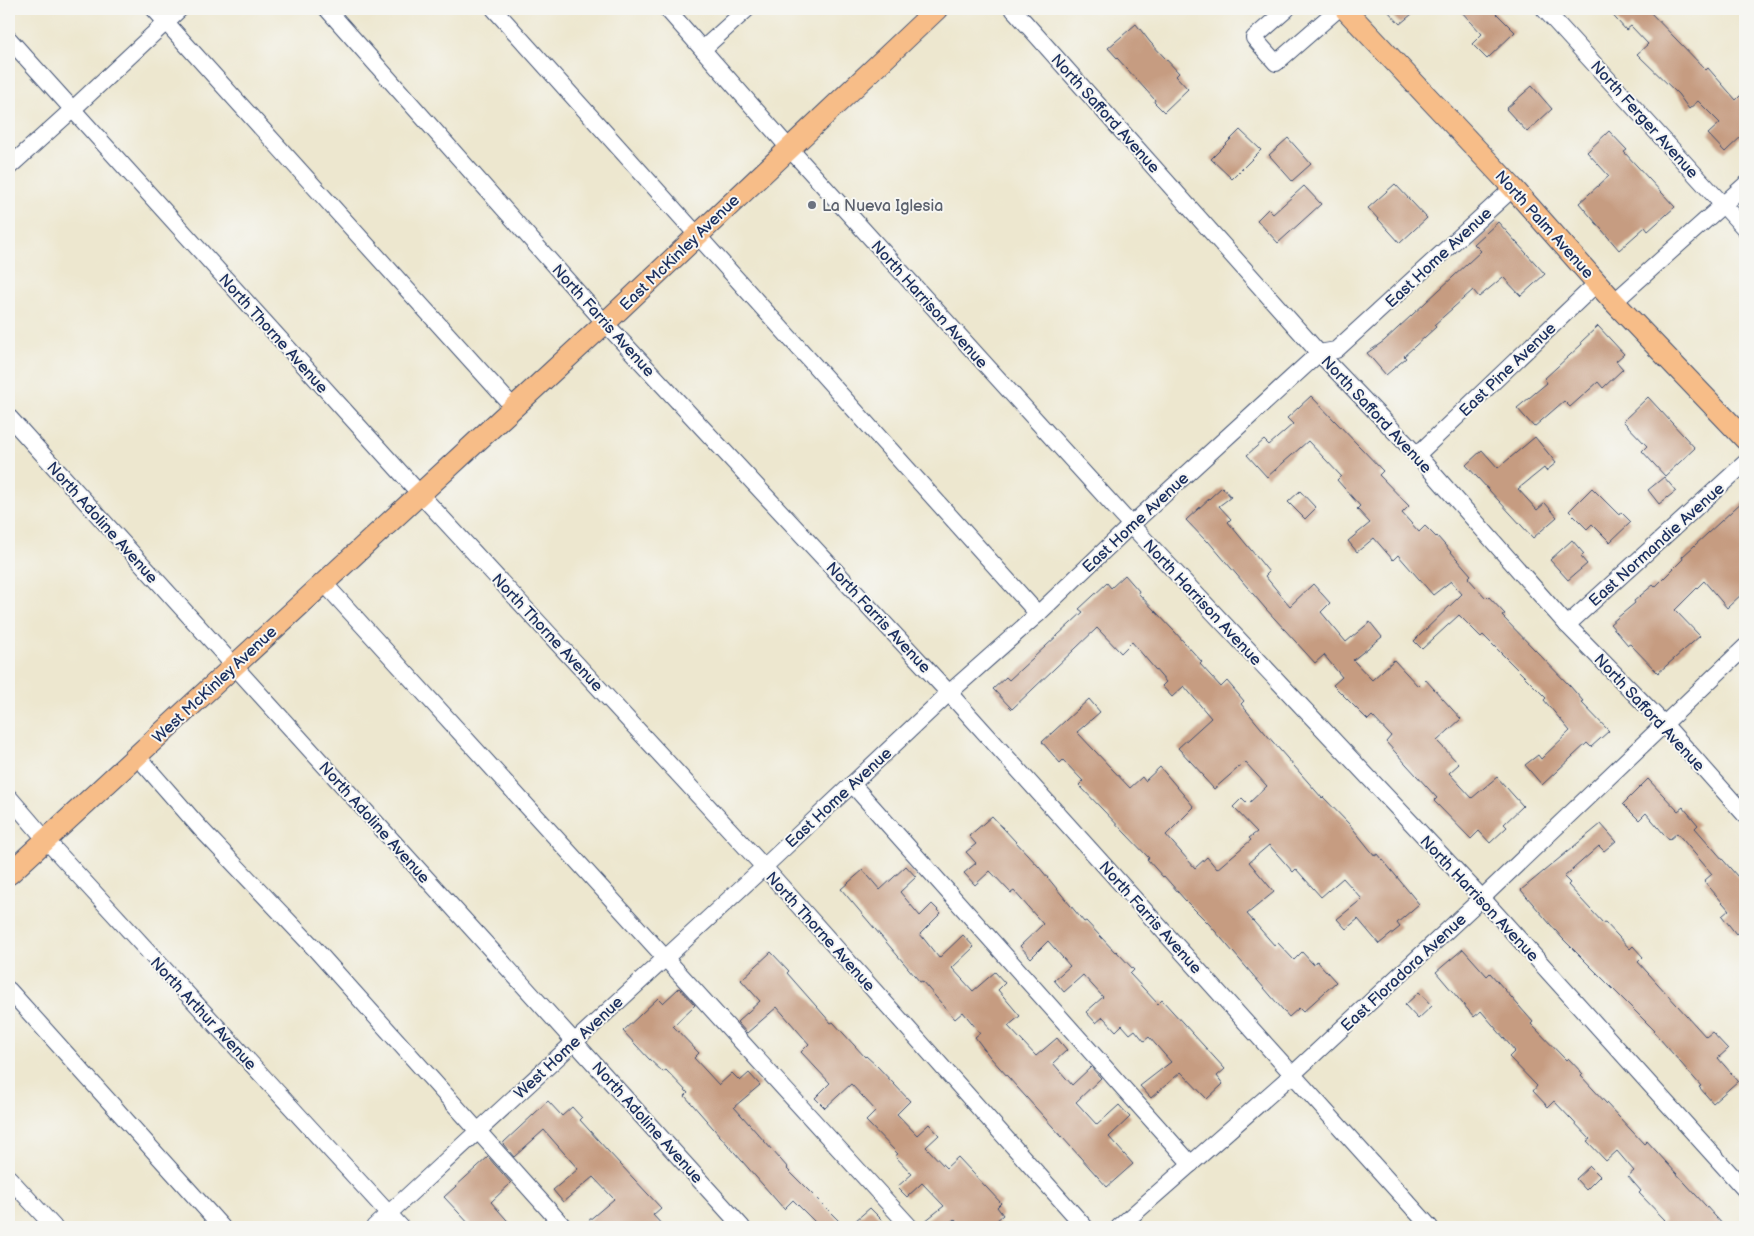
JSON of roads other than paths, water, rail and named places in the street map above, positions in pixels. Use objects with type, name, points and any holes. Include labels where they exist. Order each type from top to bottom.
[{"type":"main road","name":"East McKinley Avenue","points":[[420,494],[605,323],[937,9]]},
{"type":"main road","name":"North Palm Avenue","points":[[1345,9],[1513,188],[1614,302],[1745,439]]},
{"type":"main road","name":"West McKinley Avenue","points":[[9,874],[420,494]]},
{"type":"street","points":[[154,9],[514,408]]},
{"type":"street","points":[[9,166],[180,9]]},
{"type":"street","name":"North Farris Avenue","points":[[327,9],[605,323],[949,693],[1430,1227]]},
{"type":"street","points":[[494,9],[698,235],[722,265],[1038,614]]},
{"type":"street","name":"North Harrison Avenue","points":[[667,9],[789,148],[1130,525],[1482,898],[1745,1190]]},
{"type":"street","points":[[703,50],[747,9]]},
{"type":"street","name":"North Safford Avenue","points":[[1013,9],[1319,353],[1417,455],[1567,625],[1665,725],[1745,815]]},
{"type":"street","points":[[1288,9],[1254,38],[1276,63],[1338,9]]},
{"type":"street","name":"North Ferger Avenue","points":[[1544,9],[1745,229]]},
{"type":"street","name":"North Thorne Avenue","points":[[9,39],[420,494],[764,867],[1085,1227]]},
{"type":"street","points":[[1614,302],[1745,185]]},
{"type":"street","name":"East Home Avenue","points":[[764,867],[949,693],[1038,614],[1130,525],[1319,353],[1336,350],[1513,188]]},
{"type":"street","name":"East Pine Avenue","points":[[1417,455],[1598,282]]},
{"type":"street","name":"North Adoline Avenue","points":[[9,417],[233,666],[575,1040],[742,1227]]},
{"type":"street","name":"East Normandie Avenue","points":[[1567,625],[1745,463]]},
{"type":"street","points":[[324,583],[910,1227]]},
{"type":"street","name":"East Floradora Avenue","points":[[1119,1227],[1293,1074],[1482,898],[1745,647]]},
{"type":"street","points":[[137,756],[201,828],[315,949],[564,1227]]},
{"type":"street","points":[[852,784],[1191,1164]]},
{"type":"street","name":"North Arthur Avenue","points":[[9,797],[46,840],[401,1227]]},
{"type":"street","name":"West Home Avenue","points":[[374,1227],[764,867]]},
{"type":"street","points":[[9,990],[222,1227]]},
{"type":"street","points":[[9,1178],[54,1227]]},
{"type":"place","name":"La Nueva Iglesia","points":[[812,205]]}]
